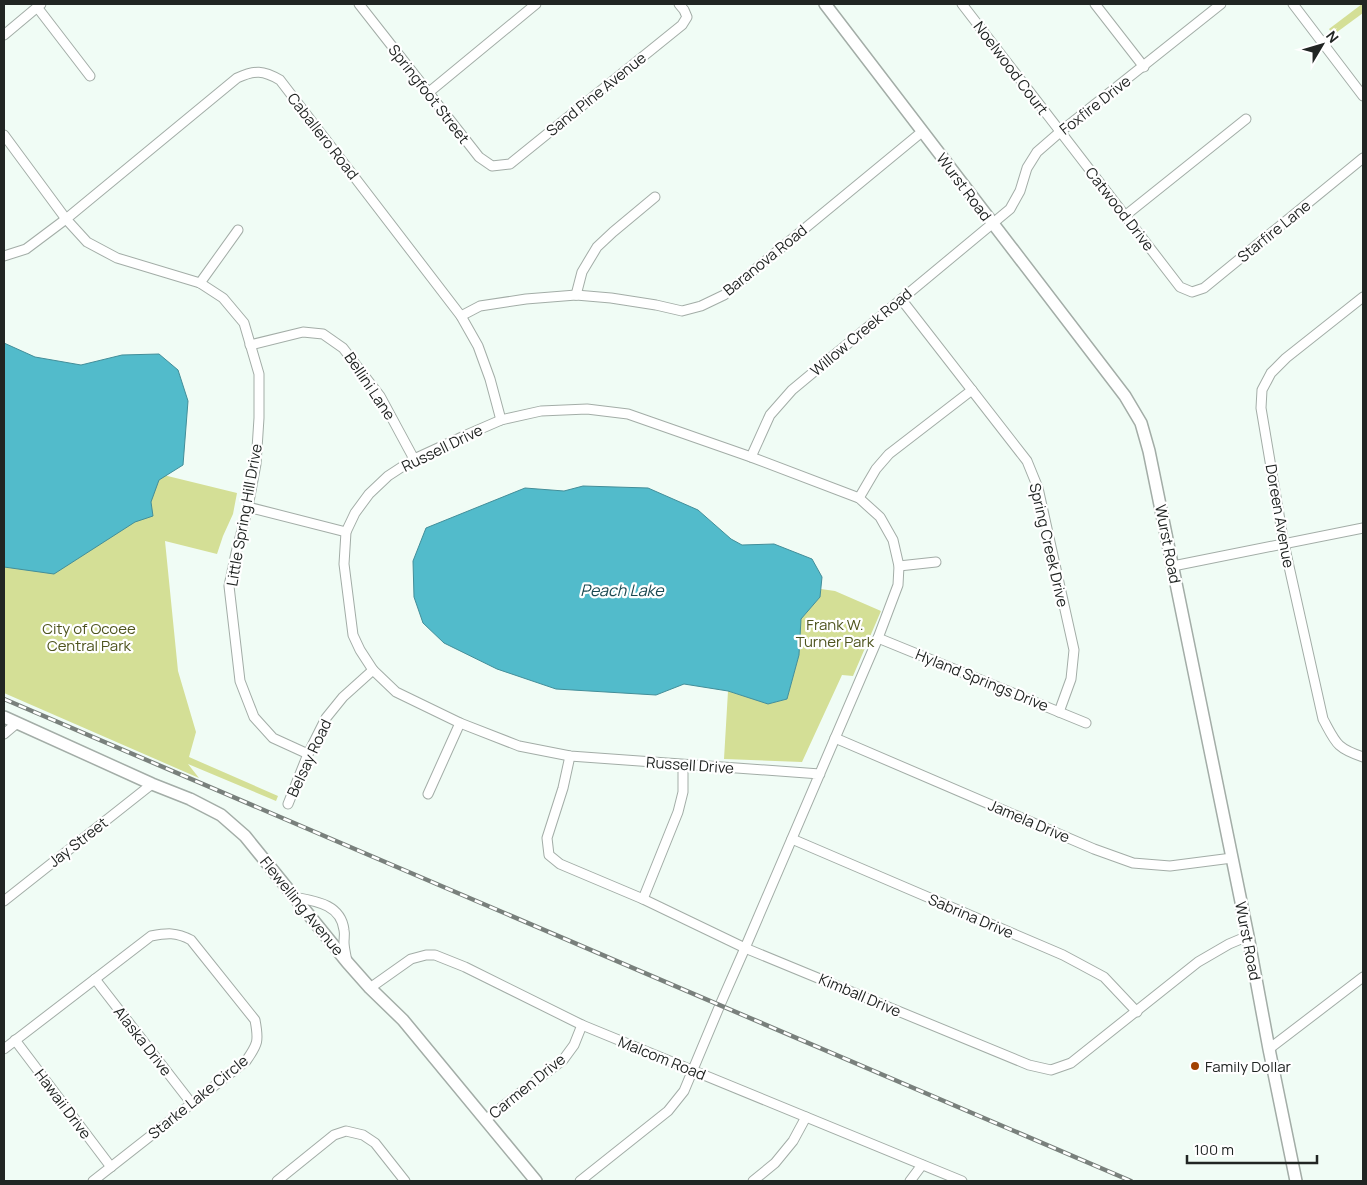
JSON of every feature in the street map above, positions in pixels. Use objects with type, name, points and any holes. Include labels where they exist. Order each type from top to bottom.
[{"type":"street","points":[[428,93],[536,4]]},
{"type":"street","name":"Sand Pine Avenue","points":[[510,164],[682,25],[687,17],[679,4]]},
{"type":"street","name":"Wurst Road","points":[[825,4],[1125,396],[1141,423],[1149,451],[1173,566],[1296,1181]]},
{"type":"street","name":"Noelwood Court","points":[[962,4],[1060,132]]},
{"type":"street","points":[[1095,4],[1144,67]]},
{"type":"street","name":"Foxfire Drive","points":[[992,223],[1010,209],[1020,191],[1027,168],[1037,152],[1221,4]]},
{"type":"street","points":[[1293,4],[1363,96]]},
{"type":"street","points":[[4,35],[40,5],[90,76]]},
{"type":"street","name":"Springfoot Street","points":[[362,5],[479,157],[492,166],[510,164]]},
{"type":"street","name":"Caballero Road","points":[[4,256],[26,250],[66,220],[237,78],[249,73],[267,72],[280,80],[461,316],[478,346],[490,379],[501,420]]},
{"type":"street","points":[[1126,215],[1246,119]]},
{"type":"street","name":"Baranova Road","points":[[461,316],[480,306],[526,298],[576,295],[638,302],[682,311],[701,306],[724,295],[922,131]]},
{"type":"street","name":"Catwood Drive","points":[[1060,132],[1180,287]]},
{"type":"street","name":"Little Spring Hill Drive","points":[[4,135],[66,220],[87,242],[117,258],[200,283],[223,298],[244,323],[259,374],[259,418],[256,464],[229,586],[240,681],[254,717],[273,738],[308,754]]},
{"type":"street","name":"Starfire Lane","points":[[1180,287],[1192,292],[1204,288],[1363,158]]},
{"type":"street","points":[[576,295],[582,272],[597,247],[655,198]]},
{"type":"street","name":"Willow Creek Road","points":[[751,457],[770,415],[792,390],[992,223]]},
{"type":"street","points":[[200,283],[238,230]]},
{"type":"street","name":"Doreen Avenue","points":[[1363,297],[1270,373],[1262,390],[1261,408],[1284,544],[1322,719],[1336,743],[1347,752],[1363,757]]},
{"type":"street","name":"Spring Creek Drive","points":[[902,299],[1026,461],[1038,488],[1074,650],[1071,679],[1059,712]]},
{"type":"street","name":"Bellini Lane","points":[[250,345],[303,332],[323,334],[344,348],[380,396],[414,459]]},
{"type":"street","points":[[859,498],[876,469],[889,454],[972,390]]},
{"type":"street","name":"Russell Drive","points":[[580,1181],[668,1111],[684,1091],[720,1005],[792,840],[878,638],[898,584],[899,566],[893,540],[880,517],[859,498],[751,457],[628,414],[587,409],[541,412],[501,420],[414,459],[388,476],[369,494],[355,513],[346,532],[344,564],[353,635],[372,670],[396,692],[460,723],[519,746],[570,756],[820,774]]},
{"type":"street","points":[[248,507],[346,532]]},
{"type":"street","points":[[1173,566],[1363,528]]},
{"type":"street","points":[[899,566],[936,562]]},
{"type":"street","name":"Hyland Springs Drive","points":[[878,638],[1086,723]]},
{"type":"street","name":"Belsay Road","points":[[288,804],[308,754],[326,718],[343,697],[372,670]]},
{"type":"street","name":"Flewelling Avenue","points":[[4,717],[152,784],[190,799],[221,815],[246,836],[348,962],[370,988],[403,1020],[536,1181]]},
{"type":"street","points":[[428,794],[460,723]]},
{"type":"street","points":[[4,734],[17,724]]},
{"type":"street","name":"Jamela Drive","points":[[835,738],[1094,849],[1133,863],[1170,866],[1232,858]]},
{"type":"street","name":"Kimball Drive","points":[[570,756],[563,788],[547,838],[549,855],[560,864],[643,899],[745,948],[1029,1065],[1052,1070],[1071,1063],[1198,962],[1229,944],[1248,936]]},
{"type":"street","points":[[643,899],[678,812],[683,792],[683,765]]},
{"type":"street","name":"Jay Street","points":[[4,901],[152,784]]},
{"type":"street","name":"Sabrina Drive","points":[[792,840],[1063,956],[1104,978],[1136,1012]]},
{"type":"street","points":[[294,897],[322,903],[339,915],[344,931],[344,948],[348,962]]},
{"type":"street","name":"Starke Lake Circle","points":[[4,1049],[151,936],[166,933],[181,935],[191,940],[255,1020],[258,1035],[256,1048],[246,1061],[93,1181]]},
{"type":"street","name":"Malcom Road","points":[[370,988],[410,959],[426,954],[435,955],[582,1025],[962,1181]]},
{"type":"street","points":[[1269,1049],[1363,977]]},
{"type":"street","name":"Alaska Drive","points":[[95,979],[192,1104]]},
{"type":"street","name":"Carmen Drive","points":[[485,1120],[563,1060],[574,1045],[582,1025]]},
{"type":"street","name":"Hawaii Drive","points":[[15,1040],[111,1167]]},
{"type":"street","points":[[753,1181],[775,1163],[793,1141],[806,1117]]},
{"type":"street","points":[[277,1181],[334,1135],[346,1131],[363,1135],[375,1143],[405,1181]]},
{"type":"street","points":[[910,1181],[922,1165]]},
{"type":"green space","points":[[1362,4],[1363,13],[1333,35],[1329,29]]},
{"type":"green space","name":"City of Ocoee Central Park","points":[[4,436],[237,493],[233,514],[217,554],[165,541],[178,671],[196,732],[189,757],[278,796],[276,801],[188,764],[199,778],[4,693]]},
{"type":"green space","name":"Frank W. Turner Park","points":[[821,589],[835,591],[881,611],[853,676],[842,675],[802,762],[724,759],[728,691],[768,704],[787,699],[799,655],[801,619],[820,597]]},
{"type":"water","points":[[4,343],[35,357],[81,365],[122,355],[159,354],[178,370],[188,401],[183,465],[159,480],[151,502],[153,516],[135,522],[54,574],[4,567]]},
{"type":"water","name":"Peach Lake","points":[[583,486],[648,488],[698,510],[731,539],[742,545],[774,544],[812,559],[822,577],[820,597],[801,619],[799,655],[787,699],[768,704],[728,691],[684,684],[656,695],[556,689],[497,669],[444,643],[423,623],[414,597],[413,561],[426,528],[525,488],[564,491]]},
{"type":"railway","points":[[4,699],[1131,1181]]},
{"type":"place","name":"Family Dollar","points":[[1195,1066]]}]
